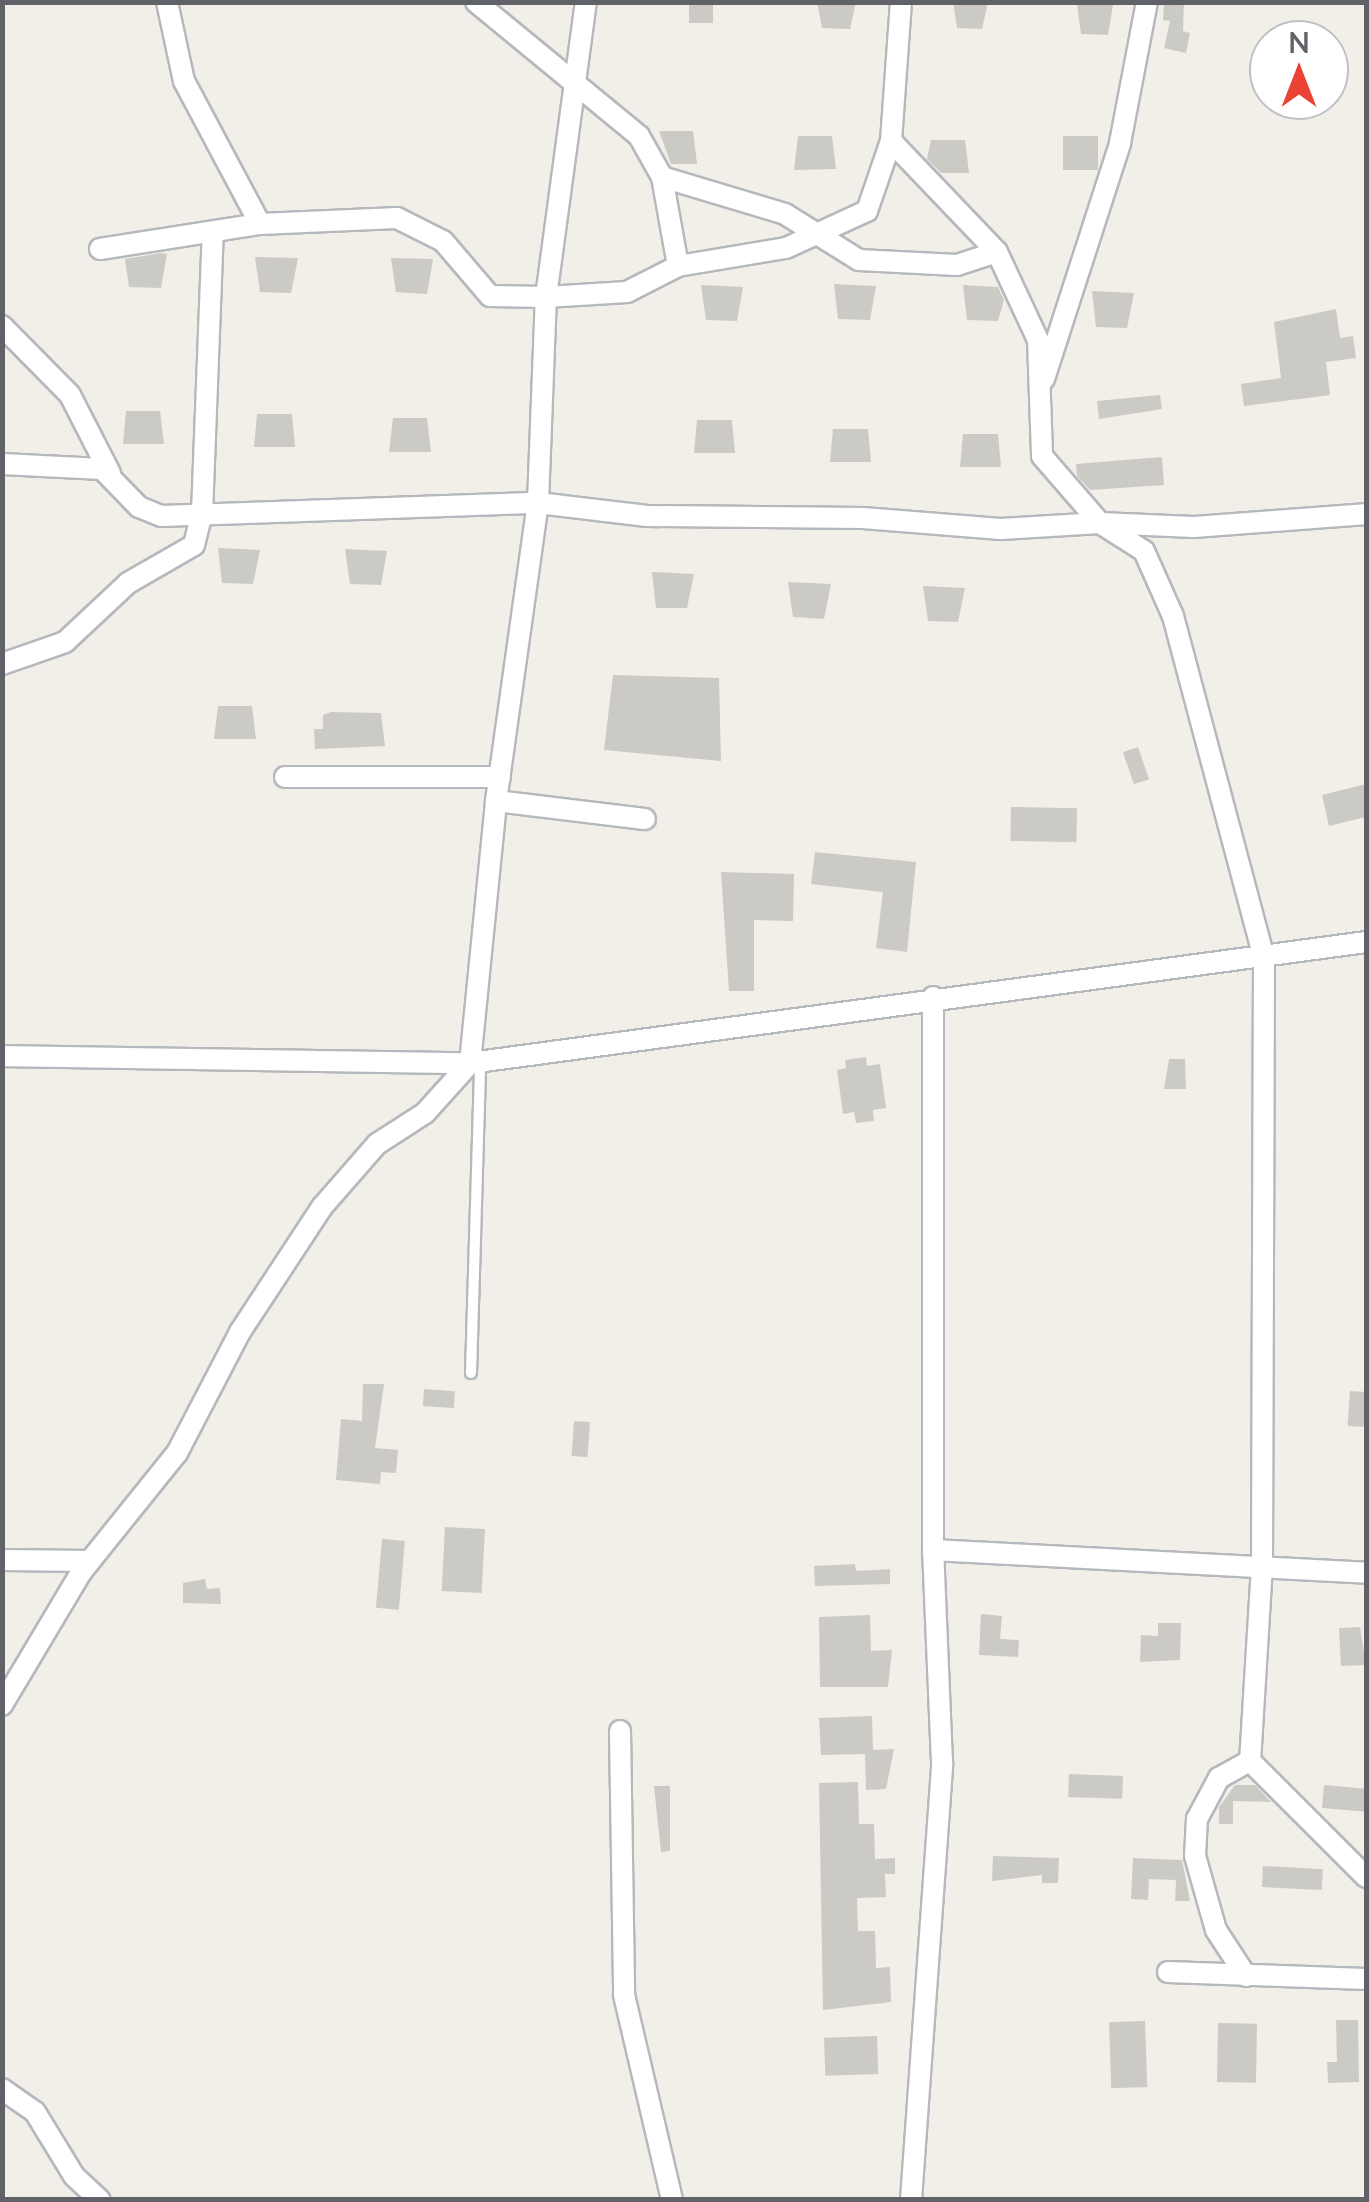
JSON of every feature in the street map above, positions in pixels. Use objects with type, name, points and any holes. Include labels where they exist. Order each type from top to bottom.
[{"type":"street","points":[[166,2],[184,80],[260,224]]},
{"type":"street","points":[[476,2],[638,136],[662,176],[678,266]]},
{"type":"street","points":[[2,1704],[90,1561],[171,1462],[240,1332],[322,1207],[377,1144],[425,1112],[475,1062],[496,800],[538,503],[546,297],[580,87],[586,2]]},
{"type":"street","points":[[100,249],[260,224],[397,218],[443,241],[490,296],[546,297],[627,292],[678,266],[786,248],[810,232],[867,211],[891,140],[901,2]]},
{"type":"street","points":[[1038,395],[1120,144],[1147,2]]},
{"type":"street","points":[[891,140],[997,252],[1035,329],[1042,456],[1100,523],[1144,550],[1155,567],[1264,958],[1262,1566],[1250,1761],[1366,1877]]},
{"type":"street","points":[[662,176],[785,214],[859,260],[957,266],[997,252]]},
{"type":"street","points":[[2,664],[65,642],[128,583],[185,552],[202,514],[213,233]]},
{"type":"street","points":[[2,326],[70,395],[110,473],[139,508],[161,516],[538,503],[647,516],[863,518],[1001,529],[1100,523],[1194,527],[1366,514]]},
{"type":"street","points":[[2,464],[110,473]]},
{"type":"street","points":[[285,777],[500,777]]},
{"type":"street","points":[[496,800],[645,818]]},
{"type":"street","points":[[2,1056],[475,1062],[933,997],[1264,958],[1366,942]]},
{"type":"street","points":[[910,2200],[942,1763],[933,1550],[933,997]]},
{"type":"street","points":[[933,1550],[1366,1574]]},
{"type":"street","points":[[2,1560],[90,1561]]},
{"type":"street","points":[[620,1732],[624,1995],[672,2200]]},
{"type":"street","points":[[1246,1976],[1216,1930],[1195,1856],[1198,1818],[1219,1778],[1250,1761]]},
{"type":"street","points":[[1168,1972],[1366,1979]]},
{"type":"street","points":[[2,2089],[35,2112],[74,2176],[100,2200]]},
{"type":"lane","points":[[471,1373],[475,1062]]},
{"type":"building","points":[[689,2],[713,2],[713,23],[689,23]]},
{"type":"building","points":[[817,2],[856,2],[850,29],[822,28]]},
{"type":"building","points":[[953,2],[988,2],[982,29],[957,28]]},
{"type":"building","points":[[1164,2],[1184,2],[1183,31],[1190,33],[1186,53],[1164,48],[1170,21],[1163,20]]},
{"type":"building","points":[[1077,4],[1113,5],[1108,35],[1081,34]]},
{"type":"building","points":[[659,131],[693,131],[697,164],[671,164]]},
{"type":"building","points":[[798,136],[832,136],[836,169],[794,170]]},
{"type":"building","points":[[1063,136],[1098,136],[1098,170],[1063,170]]},
{"type":"building","points":[[931,140],[965,140],[969,173],[941,173],[927,159]]},
{"type":"building","points":[[167,254],[161,288],[129,287],[125,259]]},
{"type":"building","points":[[255,257],[298,258],[291,293],[260,292]]},
{"type":"building","points":[[391,258],[433,259],[427,294],[396,292]]},
{"type":"building","points":[[834,284],[876,286],[870,320],[838,319]]},
{"type":"building","points":[[701,285],[743,287],[737,321],[706,320]]},
{"type":"building","points":[[963,285],[998,287],[1004,300],[998,321],[967,320]]},
{"type":"building","points":[[1092,291],[1134,293],[1127,328],[1096,327]]},
{"type":"building","points":[[1336,309],[1340,338],[1353,336],[1356,358],[1326,362],[1330,395],[1244,406],[1241,384],[1281,378],[1274,322]]},
{"type":"building","points":[[1160,395],[1162,409],[1099,419],[1097,401]]},
{"type":"building","points":[[126,411],[160,411],[164,444],[123,444]]},
{"type":"building","points":[[257,414],[292,414],[295,447],[254,447]]},
{"type":"building","points":[[393,418],[427,418],[431,452],[389,452]]},
{"type":"building","points":[[697,420],[732,420],[735,453],[694,453]]},
{"type":"building","points":[[833,429],[868,429],[871,462],[830,462]]},
{"type":"building","points":[[963,434],[998,434],[1001,467],[960,467]]},
{"type":"building","points":[[1162,457],[1164,485],[1090,490],[1077,476],[1076,464]]},
{"type":"building","points":[[218,548],[260,550],[253,584],[222,583]]},
{"type":"building","points":[[345,549],[387,551],[381,585],[350,584]]},
{"type":"building","points":[[652,572],[694,574],[687,608],[656,608]]},
{"type":"building","points":[[788,582],[831,584],[824,619],[793,617]]},
{"type":"building","points":[[923,586],[965,588],[958,622],[928,621]]},
{"type":"building","points":[[613,675],[719,678],[721,761],[604,750]]},
{"type":"building","points":[[218,706],[252,706],[256,739],[214,739]]},
{"type":"building","points":[[381,713],[385,746],[315,749],[314,729],[323,729],[323,715]]},
{"type":"building","points":[[1138,747],[1149,779],[1134,784],[1123,752]]},
{"type":"building","points":[[1366,784],[1366,817],[1329,826],[1322,795]]},
{"type":"building","points":[[1011,807],[1077,808],[1076,842],[1010,841]]},
{"type":"building","points":[[815,852],[916,862],[907,952],[876,948],[883,892],[811,884]]},
{"type":"building","points":[[721,872],[794,874],[793,921],[754,920],[754,991],[729,991]]},
{"type":"building","points":[[866,1057],[867,1066],[880,1064],[886,1108],[873,1110],[874,1121],[856,1123],[854,1112],[843,1114],[837,1070],[846,1068],[845,1060]]},
{"type":"building","points":[[1169,1059],[1185,1059],[1186,1089],[1164,1089]]},
{"type":"building","points":[[363,1384],[384,1384],[375,1448],[398,1450],[396,1473],[381,1472],[380,1484],[336,1480],[341,1419],[362,1421]]},
{"type":"building","points":[[424,1389],[455,1391],[454,1408],[423,1406]]},
{"type":"building","points":[[1350,1391],[1366,1392],[1364,1427],[1348,1426]]},
{"type":"building","points":[[574,1421],[590,1422],[588,1457],[572,1456]]},
{"type":"building","points":[[445,1527],[485,1529],[482,1593],[442,1591]]},
{"type":"building","points":[[382,1539],[405,1541],[399,1610],[376,1608]]},
{"type":"building","points":[[855,1564],[856,1571],[890,1569],[890,1584],[815,1586],[814,1566]]},
{"type":"building","points":[[205,1579],[207,1589],[220,1588],[221,1604],[183,1603],[183,1583]]},
{"type":"building","points":[[981,1614],[1002,1616],[1000,1639],[1019,1640],[1018,1657],[979,1655]]},
{"type":"building","points":[[870,1615],[871,1651],[892,1650],[888,1687],[820,1687],[819,1617]]},
{"type":"building","points":[[1158,1623],[1181,1623],[1180,1660],[1140,1662],[1141,1635],[1158,1636]]},
{"type":"building","points":[[1360,1627],[1366,1665],[1341,1666],[1339,1628]]},
{"type":"building","points":[[872,1716],[873,1750],[894,1749],[886,1789],[866,1790],[865,1754],[821,1755],[819,1718]]},
{"type":"building","points":[[1069,1774],[1123,1776],[1122,1799],[1068,1797]]},
{"type":"building","points":[[858,1782],[859,1824],[874,1824],[875,1859],[895,1858],[895,1874],[885,1874],[886,1897],[857,1898],[858,1931],[875,1931],[876,1968],[890,1967],[891,2002],[823,2010],[819,1783]]},
{"type":"building","points":[[1235,1785],[1255,1785],[1271,1802],[1233,1801],[1233,1824],[1219,1824],[1219,1807]]},
{"type":"building","points":[[1324,1785],[1366,1789],[1364,1812],[1322,1808]]},
{"type":"building","points":[[654,1786],[670,1786],[670,1851],[661,1852]]},
{"type":"building","points":[[993,1856],[1059,1858],[1058,1883],[1042,1883],[1042,1875],[992,1881]]},
{"type":"building","points":[[1133,1858],[1182,1860],[1190,1901],[1175,1901],[1176,1880],[1149,1879],[1148,1900],[1131,1899]]},
{"type":"building","points":[[1263,1866],[1323,1869],[1322,1890],[1262,1887]]},
{"type":"building","points":[[1336,2020],[1358,2020],[1359,2082],[1328,2083],[1327,2062],[1337,2062]]},
{"type":"building","points":[[1145,2021],[1147,2087],[1111,2088],[1109,2022]]},
{"type":"building","points":[[1218,2023],[1257,2024],[1256,2083],[1217,2082]]},
{"type":"building","points":[[877,2036],[878,2074],[825,2076],[824,2038]]}]
